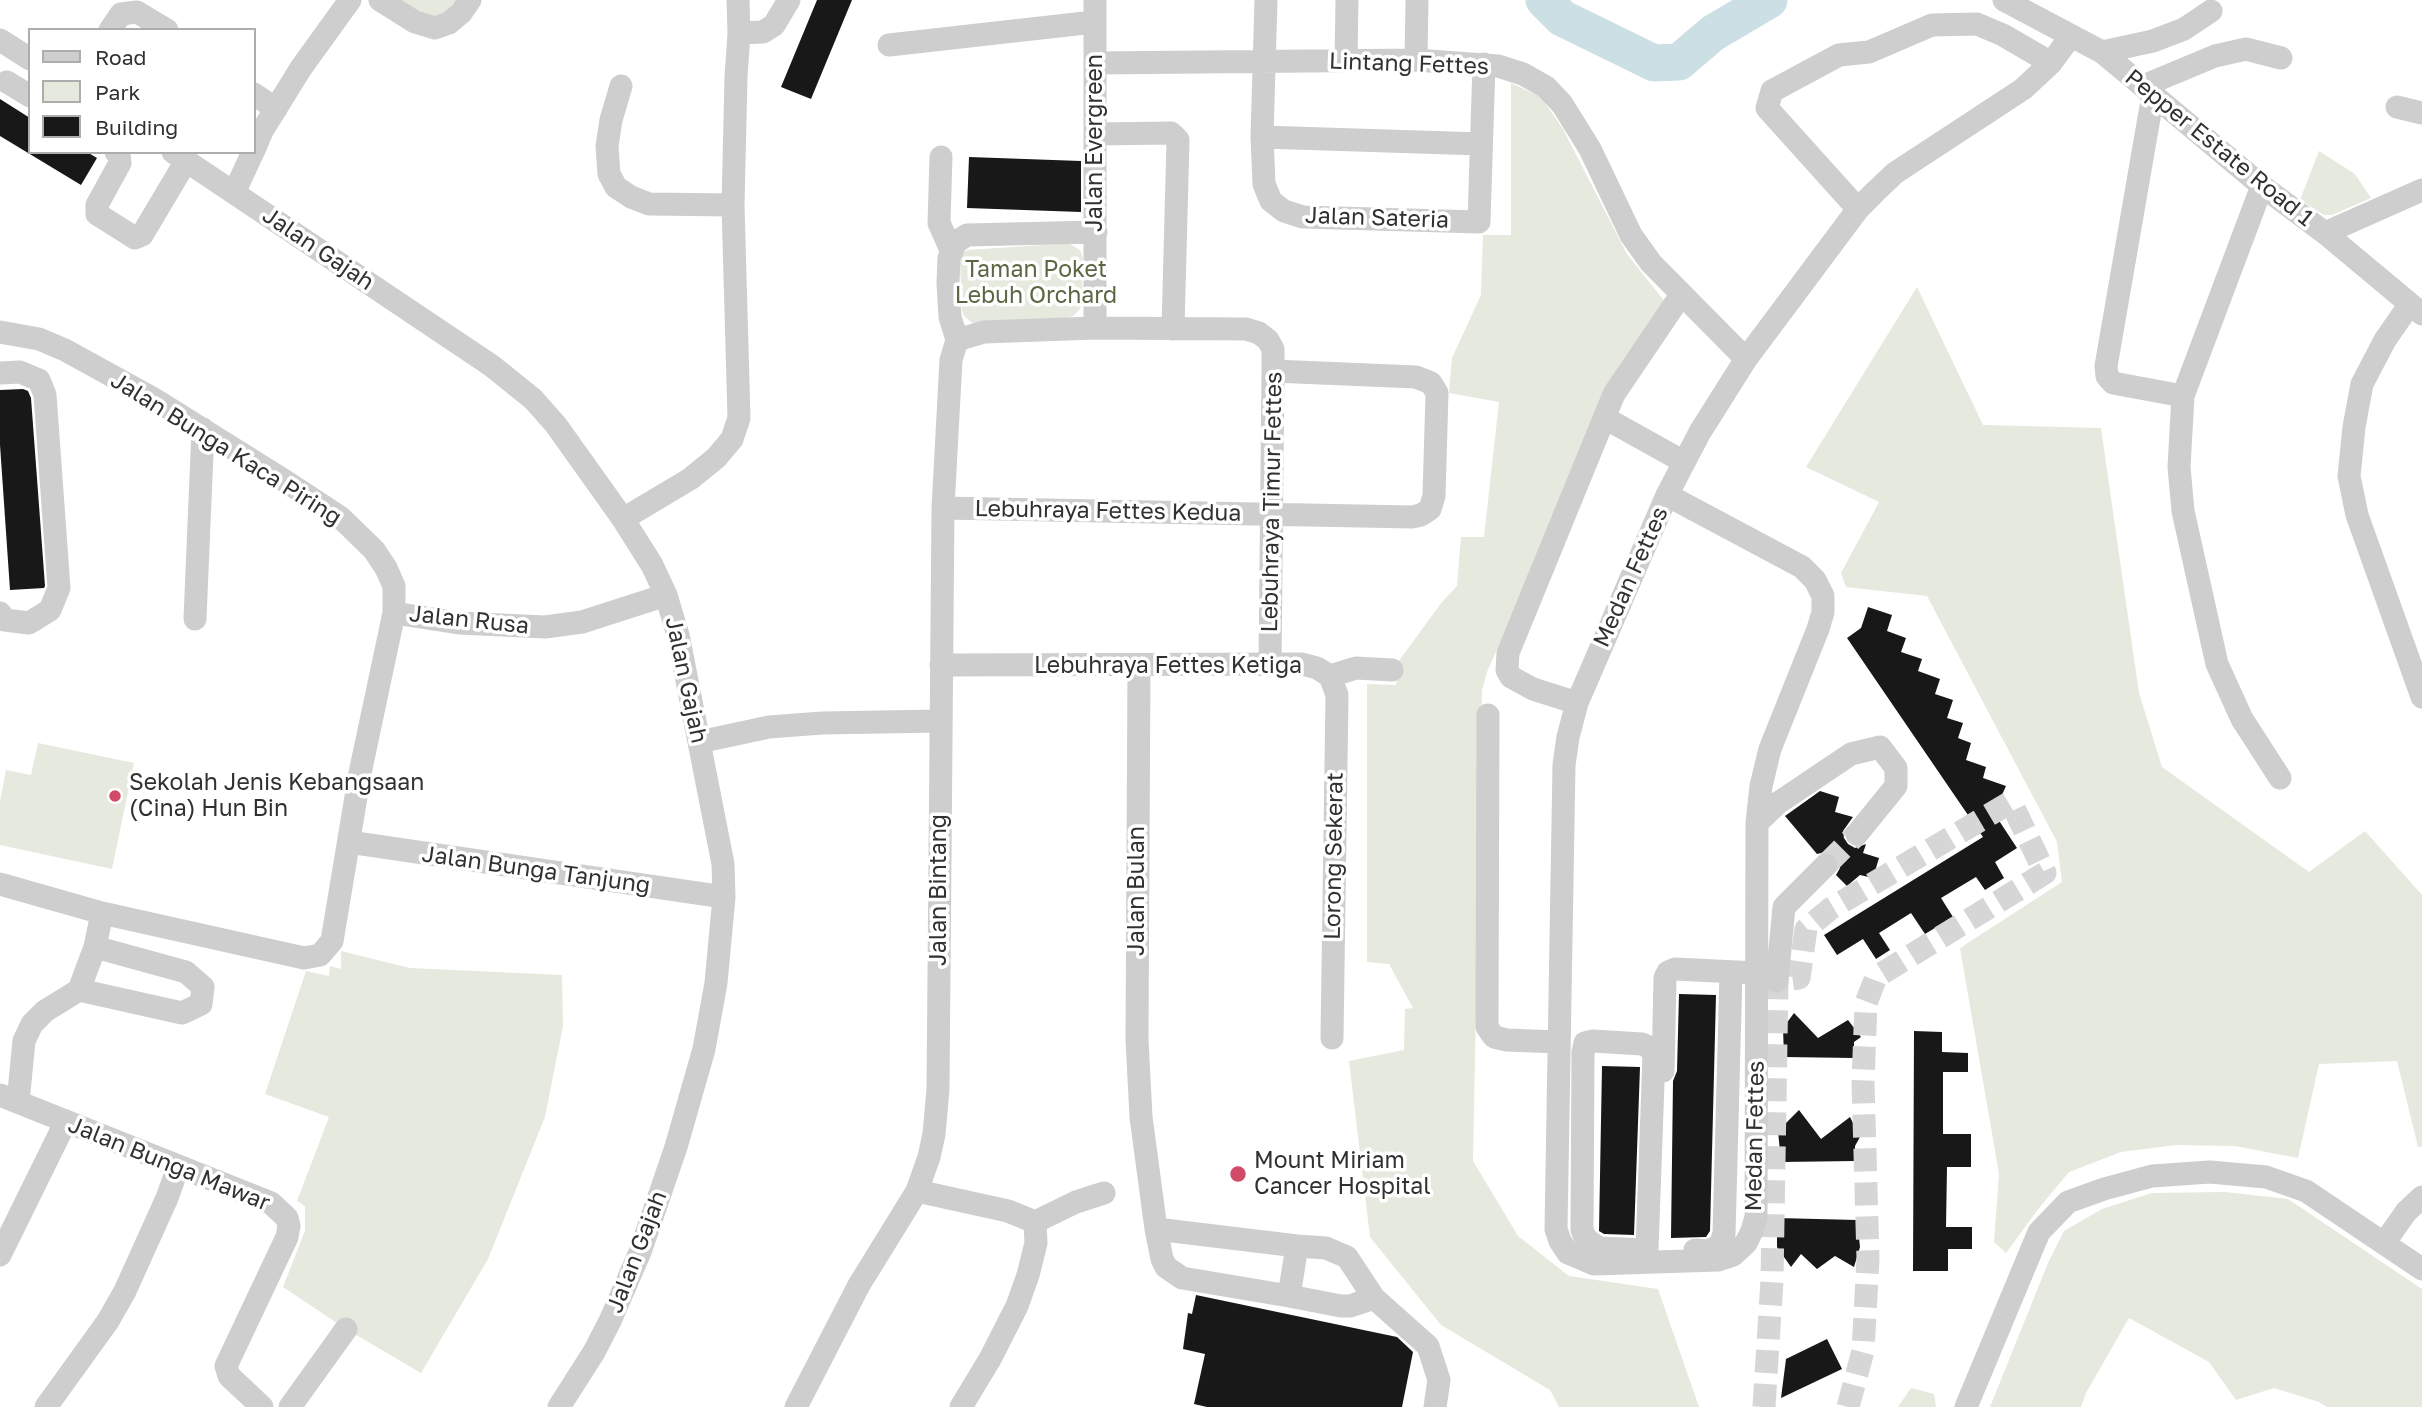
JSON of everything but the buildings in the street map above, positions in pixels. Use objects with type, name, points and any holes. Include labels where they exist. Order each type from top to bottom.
[{"type":"street","points":[[256,146],[301,68],[350,0]]},
{"type":"street","points":[[380,0],[415,22],[435,27],[449,23],[461,13],[470,0]]},
{"type":"street","points":[[623,519],[690,479],[716,458],[732,439],[738,418],[733,205],[739,33],[737,0]]},
{"type":"street","points":[[739,33],[763,32],[774,25],[789,0]]},
{"type":"street","name":"Jalan Sateria","points":[[1266,0],[1262,138],[1264,184],[1271,201],[1283,211],[1303,217],[1479,222],[1481,144]]},
{"type":"street","points":[[1346,60],[1347,0]]},
{"type":"street","points":[[1416,60],[1417,0]]},
{"type":"street","name":"Pepper Estate Road 1","points":[[2004,0],[2102,52],[2262,186],[2325,233],[2416,309]]},
{"type":"street","points":[[889,45],[1094,11]]},
{"type":"street","name":"Jalan Evergreen","points":[[1094,11],[1095,328]]},
{"type":"street","points":[[2102,52],[2153,41],[2184,29],[2211,11]]},
{"type":"street","points":[[111,28],[121,14],[137,12],[164,28]]},
{"type":"street","points":[[1858,209],[1768,108],[1768,98],[1772,91],[1839,55],[1870,52],[1932,25],[1977,24],[2003,35],[2051,63]]},
{"type":"street","name":"Medan Fettes","points":[[1667,495],[1802,567],[1815,580],[1823,596],[1823,612],[1765,764],[1757,823],[1767,977],[1756,1217],[1752,1231],[1746,1243],[1733,1255],[1718,1260],[1660,1256],[1594,1264],[1568,1253],[1556,1229],[1564,765],[1577,703],[1667,495],[1700,432],[1746,359],[1858,209],[1895,173],[2023,89],[2051,63],[2071,36]]},
{"type":"street","points":[[0,40],[28,58]]},
{"type":"street","points":[[2183,396],[2113,383],[2107,376],[2106,366],[2148,90],[2215,56],[2245,48],[2281,58]]},
{"type":"street","name":"Lintang Fettes","points":[[1095,63],[1416,60],[1483,64],[1523,74],[1546,87],[1562,104],[1590,149],[1631,235],[1651,263],[1746,359]]},
{"type":"street","points":[[1262,138],[1481,144],[1483,64]]},
{"type":"street","points":[[7,82],[28,95]]},
{"type":"street","points":[[621,86],[607,146],[608,174],[616,187],[649,204],[733,205]]},
{"type":"street","points":[[256,95],[276,109]]},
{"type":"street","points":[[2398,107],[2422,113]]},
{"type":"street","points":[[1095,134],[1171,134],[1178,141],[1173,329],[1095,328],[984,332],[957,340],[950,317],[948,283],[951,250],[956,242],[967,236],[1096,232]]},
{"type":"street","points":[[118,154],[120,163],[97,205],[97,214],[135,238],[142,235],[179,156]]},
{"type":"street","points":[[234,192],[252,154]]},
{"type":"street","name":"Jalan Gajah","points":[[179,156],[492,366],[533,398],[556,425],[623,519],[652,565],[666,595],[678,635],[723,864],[724,897],[716,983],[704,1049],[676,1147],[640,1251],[594,1352],[559,1407]]},
{"type":"street","points":[[941,157],[939,223],[951,250]]},
{"type":"street","points":[[2262,186],[2183,396],[2179,467],[2183,511],[2217,664],[2242,719],[2280,778]]},
{"type":"street","points":[[2325,233],[2422,190]]},
{"type":"street","points":[[1577,703],[1524,685],[1511,677],[1506,662],[1508,653],[1618,387],[1681,295]]},
{"type":"street","points":[[2416,309],[2385,340],[2362,384],[2349,476],[2357,515],[2422,697]]},
{"type":"street","name":"Lebuhraya Timur Fettes","points":[[1173,329],[1245,329],[1259,333],[1268,340],[1273,349],[1270,665]]},
{"type":"street","name":"Jalan Bunga Kaca Piring","points":[[0,332],[39,338],[65,350],[203,429],[340,517],[374,550],[387,568],[394,586],[394,613],[332,941],[320,955],[304,958],[102,913],[0,884]]},
{"type":"street","name":"Jalan Bintang","points":[[796,1407],[859,1285],[917,1191],[929,1157],[935,1124],[938,1089],[943,508],[951,360],[957,340]]},
{"type":"street","name":"Lebuhraya Fettes Kedua","points":[[943,508],[1412,517],[1430,509],[1434,496],[1437,393],[1431,383],[1416,377],[1273,371]]},
{"type":"street","points":[[0,373],[20,372],[39,380],[45,395],[59,588],[50,610],[29,623],[5,620],[0,613]]},
{"type":"street","points":[[1605,418],[1684,463]]},
{"type":"street","points":[[195,619],[203,429]]},
{"type":"street","name":"Jalan Rusa","points":[[394,613],[459,624],[545,627],[582,622],[666,595]]},
{"type":"street","name":"Lebuhraya Fettes Ketiga","points":[[941,665],[1302,664],[1317,667],[1330,676],[1356,668],[1392,670]]},
{"type":"street","name":"Jalan Bulan","points":[[1139,665],[1137,1040],[1141,1117],[1162,1259],[1166,1267],[1182,1278],[1341,1306],[1350,1306],[1374,1298]]},
{"type":"street","name":"Lorong Sekerat","points":[[1330,676],[1337,695],[1332,1038]]},
{"type":"street","points":[[1488,715],[1487,1027],[1494,1037],[1507,1040],[1558,1042]]},
{"type":"street","points":[[699,742],[769,727],[822,723],[940,722]]},
{"type":"street","points":[[1757,823],[1778,803],[1851,754],[1880,747],[1896,768],[1896,786],[1857,834]]},
{"type":"street","name":"Jalan Bunga Tanjung","points":[[349,842],[724,897]]},
{"type":"street","points":[[1731,973],[1724,1234],[1720,1245],[1709,1251],[1660,1256],[1665,978],[1668,972],[1675,969],[1731,973],[1767,977],[1784,907],[1826,865]]},
{"type":"street","points":[[9,1098],[24,1041],[32,1024],[45,1011],[79,990],[95,947],[102,913]]},
{"type":"street","points":[[79,990],[182,1013],[201,1004],[203,987],[186,972],[95,947]]},
{"type":"street","points":[[1592,1041],[1642,1044],[1649,1047],[1654,1055],[1647,1250],[1599,1248],[1586,1239],[1582,1230],[1584,1133],[1585,1043],[1592,1041]]},
{"type":"street","name":"Jalan Bunga Mawar","points":[[9,1098],[271,1203],[287,1218],[287,1237],[226,1366],[229,1376],[262,1407]]},
{"type":"street","points":[[0,1255],[66,1121]]},
{"type":"street","points":[[1557,1134],[1584,1133]]},
{"type":"street","points":[[46,1407],[108,1321],[125,1292],[178,1167]]},
{"type":"street","points":[[1966,1407],[2039,1232],[2068,1202],[2104,1189],[2152,1177],[2210,1172],[2266,1177],[2306,1191],[2422,1269]]},
{"type":"street","points":[[917,1191],[1008,1211],[1035,1222],[1076,1202],[1104,1193]]},
{"type":"street","points":[[2385,1242],[2406,1212],[2422,1197]]},
{"type":"street","points":[[961,1407],[1017,1306],[1036,1243],[1035,1222]]},
{"type":"street","points":[[1156,1229],[1326,1248],[1347,1256],[1374,1298],[1428,1346],[1439,1380],[1436,1407]]},
{"type":"street","points":[[1289,1296],[1297,1245]]},
{"type":"street","points":[[290,1407],[346,1329]]},
{"type":"green space","points":[[399,0],[460,0],[444,17],[421,17]]},
{"type":"green space","points":[[1511,83],[1541,97],[1563,129],[1627,254],[1665,302],[1569,485],[1487,672],[1482,690],[1473,1161],[1518,1236],[1569,1276],[1658,1289],[1699,1407],[1559,1407],[1550,1390],[1441,1325],[1370,1237],[1349,1061],[1404,1050],[1405,1009],[1413,1008],[1389,964],[1367,962],[1367,684],[1396,685],[1398,662],[1457,586],[1461,537],[1484,537],[1499,402],[1449,393],[1452,358],[1481,295],[1483,235],[1511,235]]},
{"type":"green space","points":[[2319,151],[2355,174],[2371,198],[2332,215],[2324,215],[2300,200]]},
{"type":"green space","name":"Taman Poket Lebuh Orchard","points":[[1070,244],[1080,250],[1083,258],[1082,301],[1080,309],[1073,316],[1064,319],[979,325],[964,316],[960,262],[962,254],[967,250]]},
{"type":"green space","points":[[1917,287],[1983,425],[2101,428],[2139,693],[2162,767],[2309,872],[2365,831],[2422,895],[2422,1147],[2418,1147],[2397,1061],[2319,1064],[2298,1158],[2235,1146],[2176,1145],[2121,1152],[2069,1172],[2006,1253],[1994,1242],[1999,1174],[1960,948],[2062,882],[2057,842],[1927,596],[1846,587],[1841,573],[1879,502],[1806,467]]},
{"type":"green space","points":[[38,743],[134,763],[112,869],[0,845],[0,801],[6,770],[31,775]]},
{"type":"green space","points":[[341,951],[410,968],[562,975],[563,1026],[545,1117],[488,1259],[421,1373],[346,1329],[283,1287],[305,1231],[305,1206],[297,1201],[329,1117],[265,1094],[306,971],[329,976],[330,966],[341,969]]},
{"type":"green space","points":[[2225,1192],[2288,1199],[2422,1289],[2422,1407],[2327,1407],[2274,1388],[2236,1400],[2209,1362],[2129,1318],[2086,1393],[2081,1407],[1990,1407],[2048,1263],[2064,1231],[2102,1209],[2152,1193]]},
{"type":"green space","points":[[1911,1388],[1934,1394],[1936,1407],[1898,1407]]},
{"type":"waterway","points":[[1544,0],[1562,18],[1654,63],[1679,62],[1713,33],[1769,0]]},
{"type":"tunnel","points":[[1764,1407],[1772,1280],[1777,981],[1799,978],[1806,929],[1830,909],[2011,802],[2045,873],[1876,977],[1866,1003],[1863,1082],[1868,1259],[1863,1351],[1848,1407]]},
{"type":"tunnel","points":[[1826,865],[1857,834]]},
{"type":"place","name":"Sekolah Jenis Kebangsaan (Cina) Hun Bin","points":[[115,796]]},
{"type":"place","name":"Mount Miriam Cancer Hospital","points":[[1238,1174]]}]
